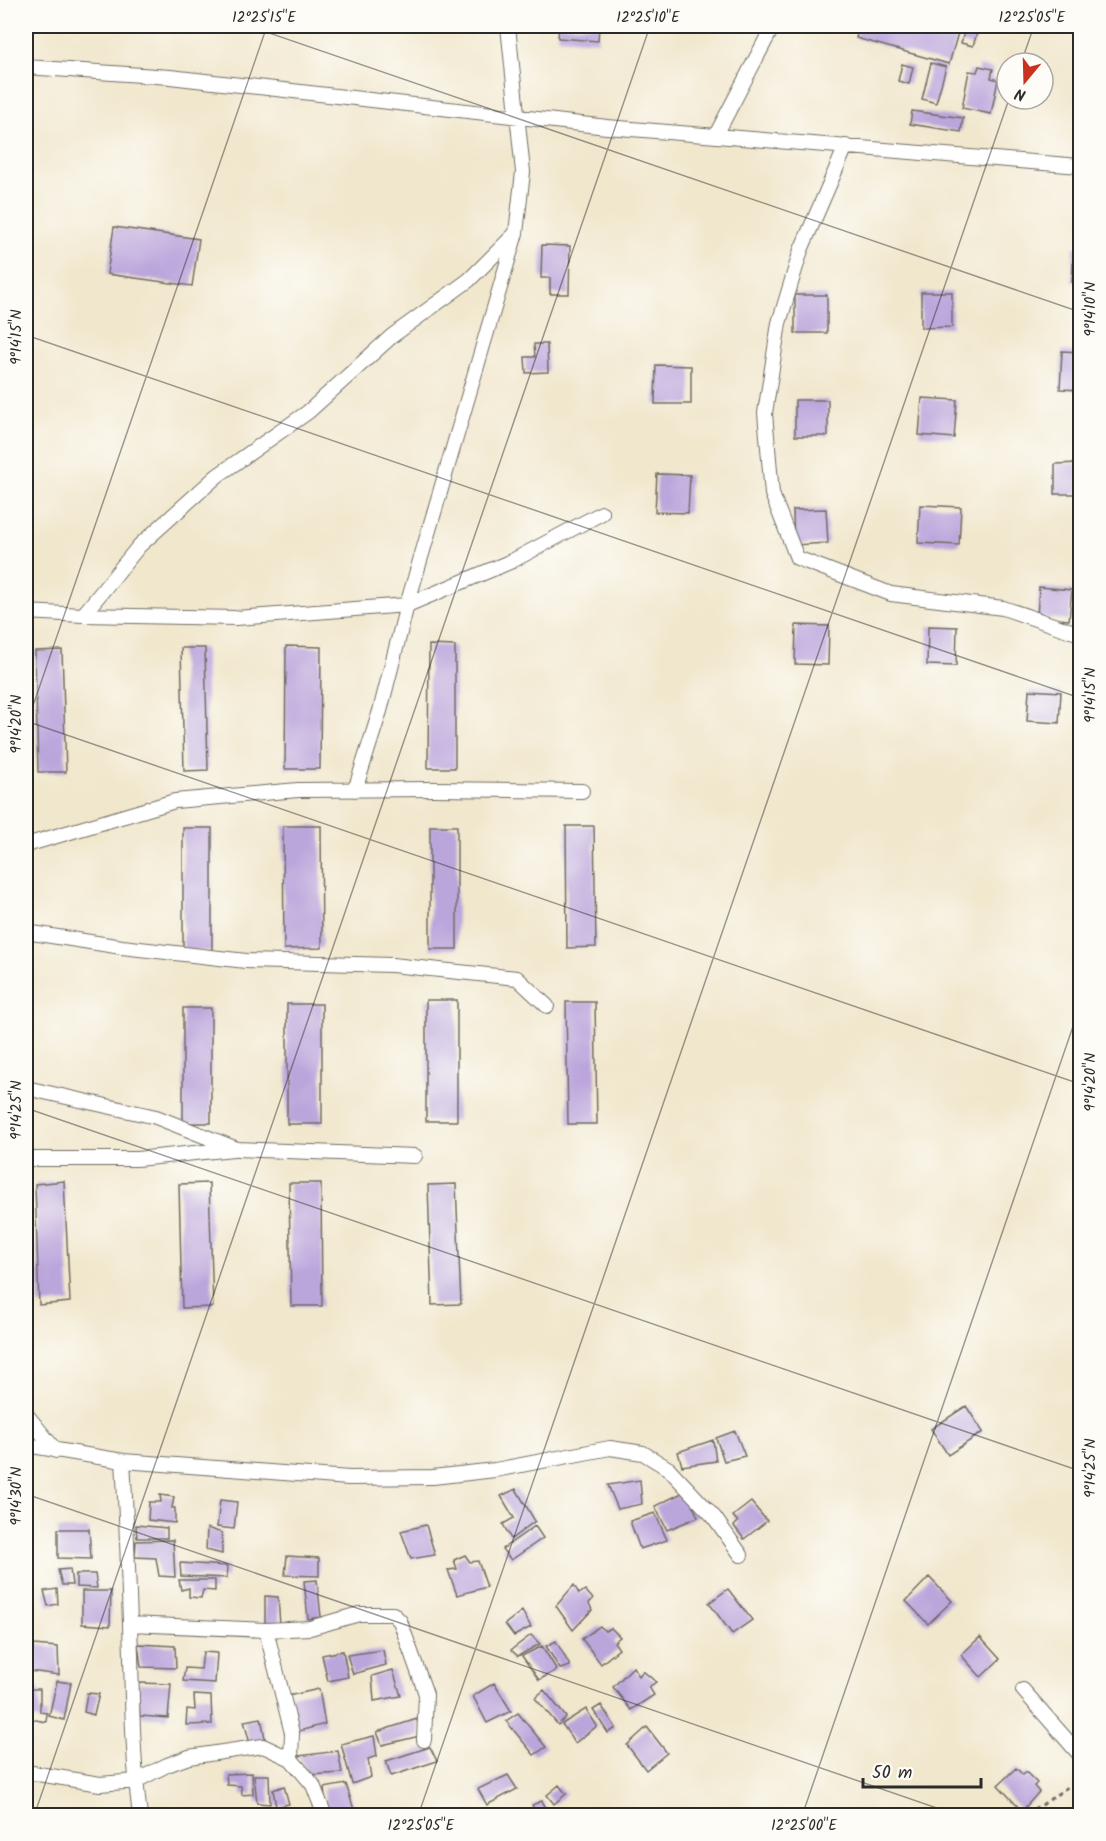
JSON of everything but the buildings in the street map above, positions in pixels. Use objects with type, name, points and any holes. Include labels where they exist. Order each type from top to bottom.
[{"type":"street","points":[[355,790],[380,711],[407,605],[516,233],[523,172],[508,26]]},
{"type":"street","points":[[716,135],[773,26]]},
{"type":"street","points":[[26,67],[170,77],[608,127],[1080,166]]},
{"type":"street","points":[[846,146],[801,250],[779,322],[765,413],[772,494],[797,558],[891,594],[1003,608],[1080,634]]},
{"type":"street","points":[[83,615],[139,546],[217,476],[308,412],[392,336],[469,280],[516,233]]},
{"type":"street","points":[[26,612],[236,618],[407,605],[512,561],[602,513]]},
{"type":"street","points":[[26,845],[175,801],[298,790],[582,791]]},
{"type":"street","points":[[26,932],[122,947],[246,961],[392,965],[517,978],[547,1006]]},
{"type":"street","points":[[26,1088],[156,1117],[237,1149]]},
{"type":"street","points":[[26,1159],[137,1159],[237,1149],[415,1156]]},
{"type":"street","points":[[26,1414],[57,1451]]},
{"type":"street","points":[[26,1445],[123,1461],[349,1478],[433,1477],[495,1470],[610,1449],[642,1453],[669,1469],[714,1517],[741,1556]]},
{"type":"street","points":[[123,1461],[128,1542],[135,1781],[140,1815]]},
{"type":"street","points":[[130,1624],[267,1630],[310,1628],[359,1614],[393,1614],[400,1621],[426,1694],[424,1740]]},
{"type":"street","points":[[267,1630],[292,1733],[291,1759]]},
{"type":"street","points":[[1023,1690],[1080,1755]]},
{"type":"street","points":[[26,1772],[100,1784],[135,1781],[189,1757],[263,1746],[291,1759],[314,1785],[325,1815]]},
{"type":"path","points":[[1017,1815],[1042,1805],[1080,1778]]}]
